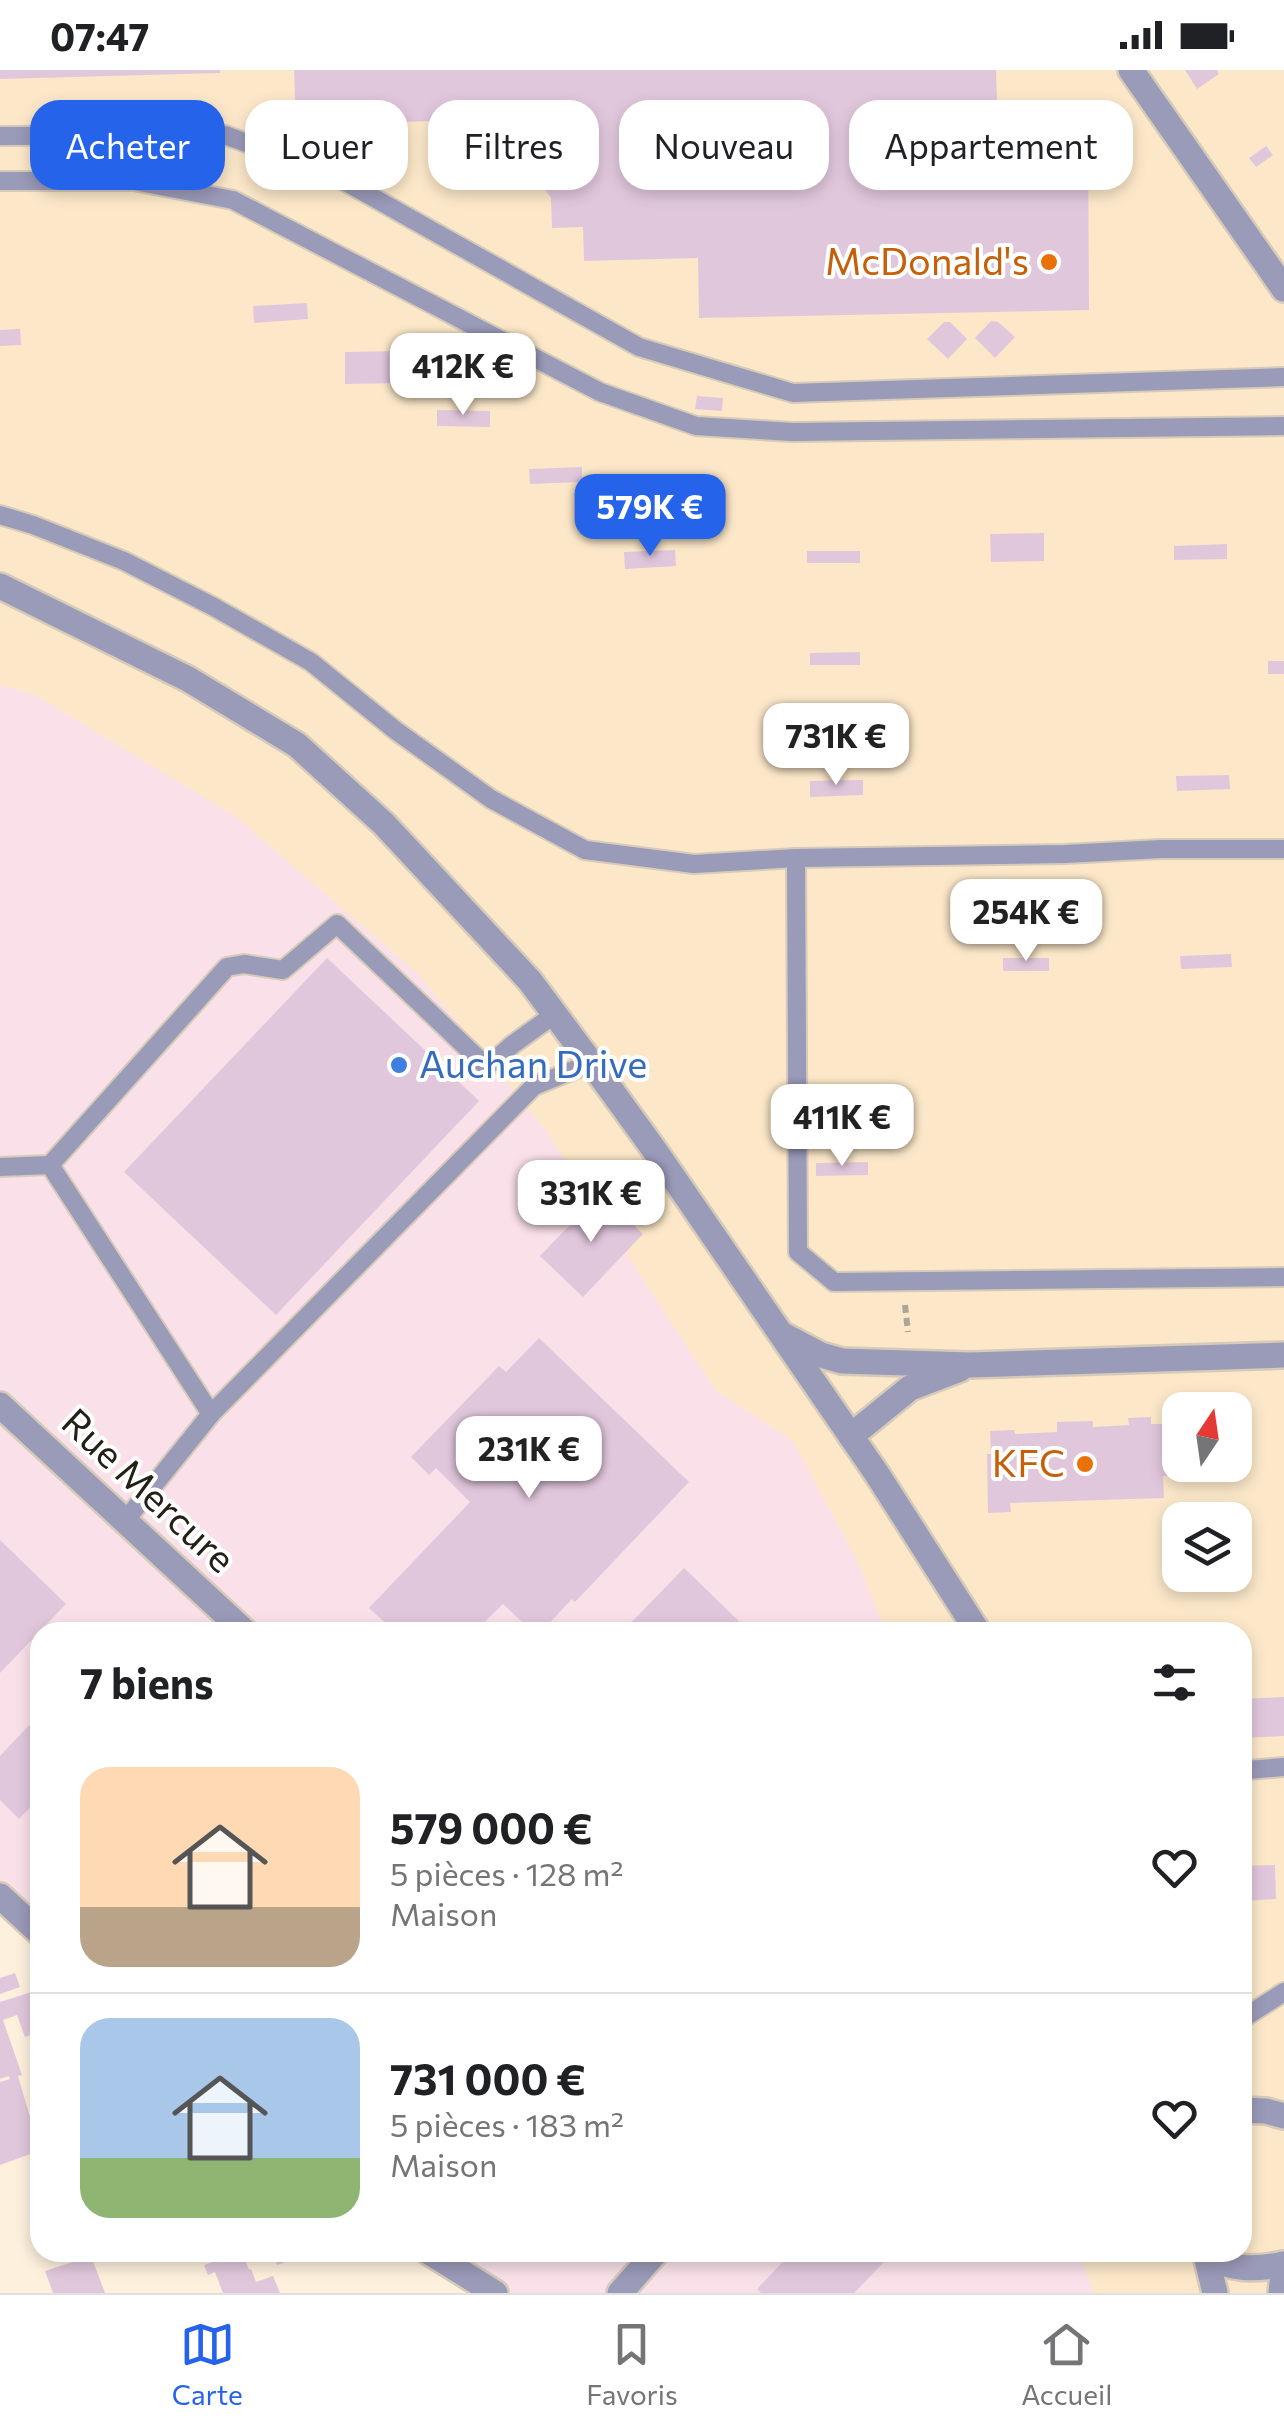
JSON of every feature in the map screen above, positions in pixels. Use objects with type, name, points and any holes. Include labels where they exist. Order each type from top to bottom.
[{"type":"street","points":[[1132,70],[1284,288]]},
{"type":"street","points":[[0,586],[188,679],[297,745],[384,824],[530,981],[555,1014],[658,1154],[971,1622]]},
{"type":"street","points":[[780,1334],[842,1361],[970,1365],[1284,1355]]},
{"type":"street","points":[[850,1436],[910,1388],[970,1365]]},
{"type":"street","name":"Rue Mercure","points":[[0,1405],[235,1622]]},
{"type":"street","points":[[0,1896],[30,1924]]},
{"type":"street","points":[[1252,2110],[1284,2116]]},
{"type":"street","points":[[444,2262],[495,2293]]},
{"type":"street","points":[[620,2293],[644,2262]]},
{"type":"street","points":[[1207,2262],[1215,2293]]},
{"type":"street","points":[[1220,2262],[1230,2267],[1258,2269],[1284,2264],[1281,2293]]},
{"type":"lane","points":[[0,136],[225,135],[335,176],[640,347],[793,393],[1284,376]]},
{"type":"lane","points":[[0,181],[134,181],[233,200],[600,392],[696,426],[792,432],[1284,426]]},
{"type":"lane","points":[[0,514],[124,561],[311,662],[395,730],[491,799],[585,850],[694,864],[796,858],[1284,849]]},
{"type":"lane","points":[[796,858],[798,1252],[834,1282],[1284,1278]]},
{"type":"lane","points":[[0,1167],[50,1165],[227,967],[244,964],[283,970],[337,924],[487,1067],[555,1014]]},
{"type":"lane","points":[[126,1521],[211,1414],[534,1086],[591,1063]]},
{"type":"lane","points":[[50,1165],[211,1414]]},
{"type":"lane","points":[[1252,1770],[1284,1768]]},
{"type":"lane","points":[[1252,2013],[1284,1992]]},
{"type":"path","points":[[893,1282],[905,1305],[910,1362]]},
{"type":"shaded area","points":[[0,70],[1284,70],[1284,2293],[511,2293],[473,2262],[1252,2262],[1252,1622],[30,1622],[30,1692],[0,1873]]},
{"type":"shaded area","points":[[0,685],[35,695],[235,816],[417,973],[544,1128],[716,1391],[793,1441],[855,1557],[882,1622],[30,1622],[30,1910],[0,1881]]},
{"type":"shaded area","points":[[449,2262],[1082,2262],[1094,2293],[499,2293]]},
{"type":"building","points":[[0,70],[220,70],[220,73],[0,79]]},
{"type":"building","points":[[294,70],[996,70],[997,100],[849,100],[849,190],[1088,190],[1089,310],[699,318],[698,258],[584,261],[583,227],[552,228],[551,198],[545,190],[599,190],[599,100],[428,100],[428,121],[408,122],[408,100],[295,100]]},
{"type":"building","points":[[1185,70],[1217,70],[1219,74],[1197,89]]},
{"type":"building","points":[[1266,146],[1273,155],[1256,167],[1249,158]]},
{"type":"building","points":[[307,303],[308,319],[254,323],[253,306]]},
{"type":"building","points":[[991,321],[998,322],[1015,337],[995,358],[975,338]]},
{"type":"building","points":[[944,322],[950,322],[967,339],[948,359],[927,339]]},
{"type":"building","points":[[20,329],[21,345],[0,346],[0,330]]},
{"type":"building","points":[[399,351],[399,383],[345,384],[345,352]]},
{"type":"building","points":[[697,396],[723,398],[722,411],[695,409]]},
{"type":"building","points":[[437,410],[490,411],[490,427],[437,426]]},
{"type":"building","points":[[582,467],[582,482],[530,484],[529,469]]},
{"type":"building","points":[[1044,533],[1044,561],[991,562],[990,534]]},
{"type":"building","points":[[1227,544],[1227,559],[1174,560],[1174,546]]},
{"type":"building","points":[[675,550],[676,566],[625,569],[624,552]]},
{"type":"building","points":[[807,551],[860,551],[860,563],[807,563]]},
{"type":"building","points":[[860,652],[860,665],[810,665],[810,653]]},
{"type":"building","points":[[1268,661],[1284,661],[1284,674],[1268,674]]},
{"type":"building","points":[[1229,775],[1230,789],[1177,791],[1176,776]]},
{"type":"building","points":[[863,780],[863,795],[810,797],[810,781]]},
{"type":"building","points":[[1231,954],[1232,967],[1181,969],[1180,956]]},
{"type":"building","points":[[327,958],[479,1101],[276,1315],[124,1172]]},
{"type":"building","points":[[1003,958],[1049,958],[1049,971],[1003,971]]},
{"type":"building","points":[[868,1162],[868,1175],[816,1176],[816,1163]]},
{"type":"building","points":[[600,1194],[643,1234],[583,1297],[540,1256]]},
{"type":"building","points":[[539,1338],[689,1482],[575,1602],[572,1599],[550,1622],[522,1622],[503,1604],[484,1622],[384,1622],[369,1608],[470,1502],[436,1468],[429,1475],[411,1457],[499,1366],[506,1372]]},
{"type":"building","name":"KFC","points":[[1151,1417],[1151,1424],[1162,1424],[1164,1498],[1010,1503],[1011,1512],[988,1513],[990,1431],[1057,1432],[1057,1422],[1093,1421],[1093,1427],[1129,1425],[1128,1418]]},
{"type":"building","points":[[0,1540],[66,1604],[49,1622],[30,1622],[30,1642],[0,1673]]},
{"type":"building","points":[[684,1568],[740,1622],[632,1622]]},
{"type":"building","points":[[1284,1697],[1284,1736],[1252,1738],[1252,1699]]},
{"type":"building","points":[[30,1724],[30,1807],[19,1819],[0,1800],[0,1756]]},
{"type":"building","points":[[1275,1865],[1276,1899],[1252,1900],[1252,1866]]},
{"type":"building","points":[[15,1973],[20,1987],[0,1994],[0,1978]]},
{"type":"building","points":[[30,1993],[30,2035],[25,2037],[17,2015],[3,2020],[22,2075],[18,2076],[30,2117],[30,2154],[0,2165],[0,2082],[10,2079],[0,2079],[0,2002]]},
{"type":"building","points":[[73,2262],[93,2262],[105,2293],[53,2293],[45,2271]]},
{"type":"building","points":[[246,2262],[256,2282],[273,2276],[280,2293],[223,2293],[215,2272],[208,2275],[204,2265]]},
{"type":"building","points":[[783,2262],[884,2262],[854,2293],[761,2293],[757,2289]]},
{"type":"place","name":"McDonald's","points":[[1049,262]]},
{"type":"place","name":"Auchan Drive","points":[[399,1065]]},
{"type":"place","name":"KFC","points":[[1085,1464]]}]
